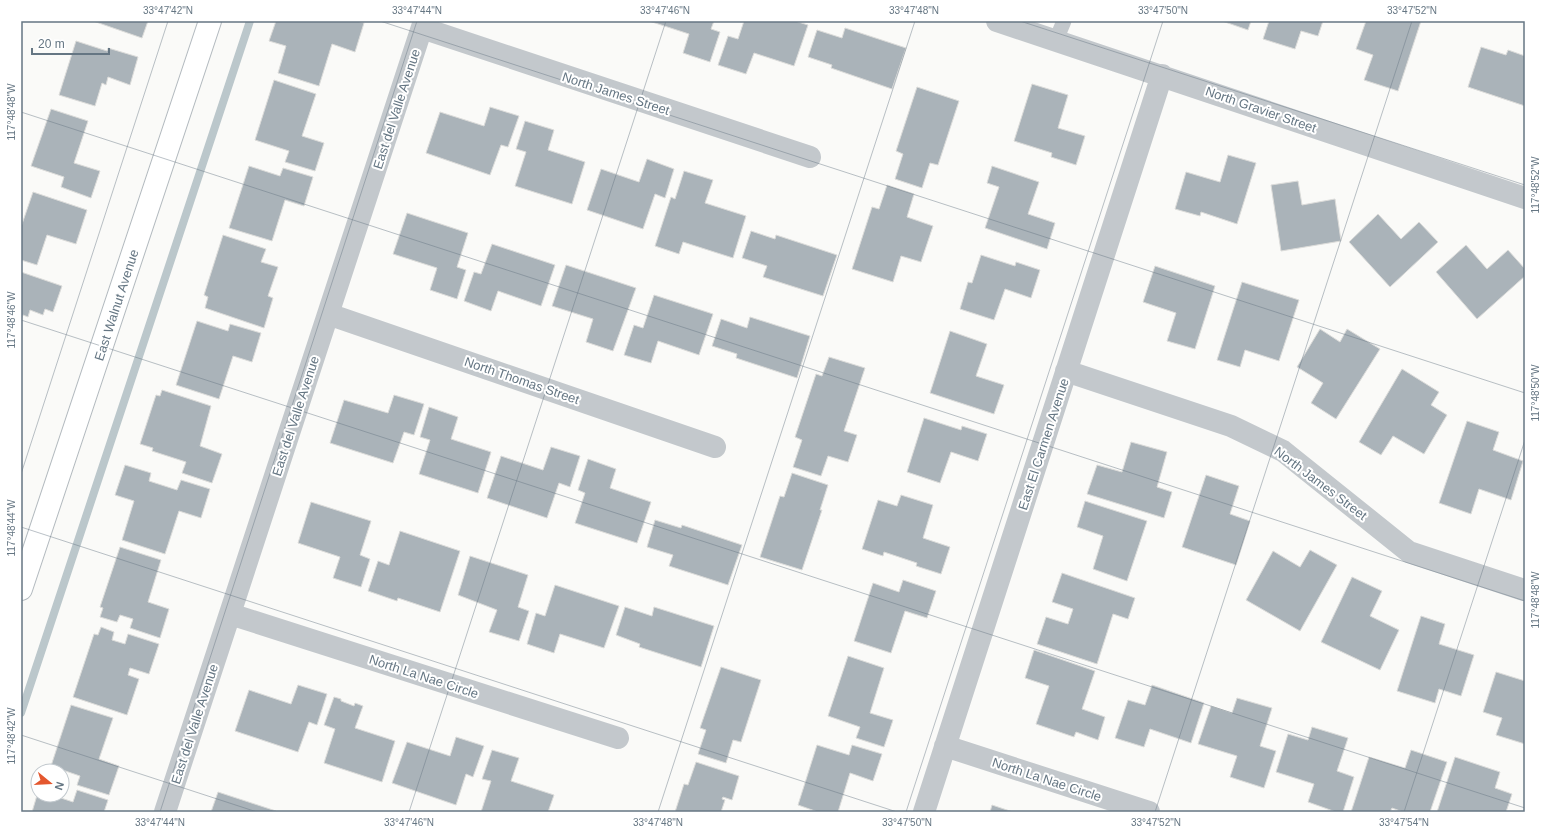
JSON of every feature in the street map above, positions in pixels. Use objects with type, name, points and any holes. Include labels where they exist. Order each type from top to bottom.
[{"type":"street","name":"East Walnut Avenue","points":[[21,589],[210,21]]},
{"type":"street","name":"North Gravier Street","points":[[997,21],[1060,31],[1162,75],[1525,198]]},
{"type":"street","name":"North James Street","points":[[423,25],[810,157]]},
{"type":"street","name":"East del Valle Avenue","points":[[165,812],[423,25]]},
{"type":"street","name":"East El Carmen Avenue","points":[[924,812],[1162,75]]},
{"type":"street","name":"North Thomas Street","points":[[328,314],[715,447]]},
{"type":"street","name":"North James Street","points":[[1066,371],[1231,426],[1283,451],[1409,552],[1524,590]]},
{"type":"street","name":"North La Nae Circle","points":[[230,614],[618,738]]},
{"type":"street","name":"North La Nae Circle","points":[[945,746],[1149,812]]},
{"type":"building","points":[[93,21],[148,21],[142,38]]},
{"type":"building","points":[[276,21],[357,21],[364,23],[355,52],[332,44],[319,86],[278,73],[286,46],[269,41]]},
{"type":"building","points":[[649,21],[714,21],[711,29],[720,32],[710,62],[683,53],[689,34]]},
{"type":"building","points":[[744,21],[795,21],[808,25],[794,66],[754,53],[746,74],[718,65],[728,36],[738,39]]},
{"type":"building","points":[[1222,21],[1251,21],[1248,30]]},
{"type":"building","points":[[1269,21],[1323,21],[1318,36],[1301,31],[1295,49],[1263,39]]},
{"type":"building","points":[[1366,21],[1421,21],[1398,91],[1364,80],[1373,55],[1356,49]]},
{"type":"building","points":[[845,28],[906,48],[892,89],[831,68],[832,65],[808,57],[817,30],[842,38]]},
{"type":"building","points":[[76,41],[107,51],[108,48],[138,57],[130,85],[108,77],[106,85],[102,83],[95,106],[59,95]]},
{"type":"building","points":[[1481,47],[1506,55],[1508,50],[1525,56],[1525,106],[1468,87]]},
{"type":"building","points":[[274,80],[316,94],[302,136],[324,143],[315,171],[285,162],[289,151],[255,140]]},
{"type":"building","points":[[1032,84],[1068,95],[1058,128],[1085,136],[1076,165],[1051,157],[1052,153],[1014,141]]},
{"type":"building","points":[[917,87],[959,101],[938,165],[930,163],[922,188],[895,179],[903,154],[896,151]]},
{"type":"building","points":[[490,107],[519,116],[508,147],[501,145],[490,175],[426,153],[440,112],[484,126]]},
{"type":"building","points":[[51,109],[88,121],[74,163],[100,171],[91,198],[61,187],[64,177],[31,166]]},
{"type":"building","points":[[525,121],[554,130],[548,150],[585,162],[572,204],[515,186],[526,152],[516,149]]},
{"type":"building","points":[[1228,155],[1256,163],[1237,224],[1201,212],[1200,216],[1175,209],[1186,172],[1220,182]]},
{"type":"building","points":[[647,159],[674,169],[665,198],[655,194],[643,229],[587,210],[601,169],[639,182]]},
{"type":"building","points":[[249,166],[280,176],[283,168],[313,177],[304,206],[285,200],[272,241],[229,228]]},
{"type":"building","points":[[992,166],[1039,182],[1028,214],[1055,223],[1047,249],[985,228],[999,187],[987,183]]},
{"type":"building","points":[[684,171],[713,180],[705,203],[746,216],[733,258],[683,242],[679,254],[655,246],[671,197],[675,199]]},
{"type":"building","points":[[1298,181],[1302,205],[1335,199],[1341,241],[1281,251],[1271,185]]},
{"type":"building","points":[[887,185],[914,194],[907,217],[933,226],[921,262],[901,256],[893,282],[852,269],[872,207],[879,209]]},
{"type":"building","points":[[33,192],[87,210],[76,244],[47,235],[37,265],[21,260],[21,227]]},
{"type":"building","points":[[407,213],[468,233],[457,267],[466,270],[457,299],[430,290],[437,268],[393,254]]},
{"type":"building","points":[[1378,214],[1401,239],[1419,222],[1438,242],[1390,287],[1349,242]]},
{"type":"building","points":[[751,231],[775,239],[776,235],[837,255],[823,296],[763,277],[767,266],[742,258]]},
{"type":"building","points":[[223,235],[266,249],[261,262],[278,267],[268,296],[273,298],[264,328],[205,308],[208,297],[204,295]]},
{"type":"building","points":[[492,244],[555,265],[541,306],[498,291],[491,311],[464,301],[474,272],[481,274]]},
{"type":"building","points":[[1466,245],[1487,269],[1508,250],[1525,269],[1525,276],[1477,319],[1436,272]]},
{"type":"building","points":[[981,255],[1015,266],[1016,262],[1040,270],[1031,298],[1005,289],[994,320],[960,309],[968,282],[972,283]]},
{"type":"building","points":[[566,265],[636,288],[613,351],[586,342],[593,319],[552,306]]},
{"type":"building","points":[[1155,266],[1215,286],[1195,349],[1167,341],[1176,313],[1143,302]]},
{"type":"building","points":[[21,272],[62,286],[53,312],[45,309],[43,315],[30,310],[28,317],[23,315],[21,320]]},
{"type":"building","points":[[1242,282],[1299,300],[1279,361],[1245,350],[1240,367],[1217,360]]},
{"type":"building","points":[[654,295],[713,314],[699,355],[658,341],[651,363],[624,355],[634,325],[643,328]]},
{"type":"building","points":[[750,317],[810,336],[797,378],[736,358],[737,354],[712,346],[721,319],[747,328]]},
{"type":"building","points":[[197,321],[228,331],[230,324],[261,333],[252,362],[233,356],[219,399],[176,385]]},
{"type":"building","points":[[1320,329],[1340,342],[1347,329],[1380,349],[1336,419],[1311,403],[1323,383],[1297,367]]},
{"type":"building","points":[[950,331],[987,344],[976,376],[1004,385],[994,414],[930,393]]},
{"type":"building","points":[[829,357],[865,368],[844,431],[857,435],[848,462],[828,456],[821,476],[793,467],[802,440],[795,437],[816,374],[822,376]]},
{"type":"building","points":[[1402,369],[1439,392],[1431,405],[1447,415],[1424,454],[1393,436],[1381,455],[1359,442]]},
{"type":"building","points":[[162,390],[211,406],[200,446],[222,454],[212,483],[182,473],[186,462],[152,451],[153,448],[140,444],[156,395],[160,396]]},
{"type":"building","points":[[394,395],[424,404],[414,435],[404,432],[393,463],[330,443],[344,400],[388,413]]},
{"type":"building","points":[[429,407],[458,417],[451,439],[491,452],[478,493],[419,474],[430,440],[420,437]]},
{"type":"building","points":[[924,418],[961,430],[962,426],[987,434],[978,461],[951,452],[940,483],[907,472]]},
{"type":"building","points":[[1467,421],[1499,432],[1493,450],[1523,461],[1511,500],[1479,489],[1471,514],[1439,503]]},
{"type":"building","points":[[1131,442],[1167,452],[1157,487],[1172,492],[1164,518],[1087,494],[1097,465],[1122,472]]},
{"type":"building","points":[[551,447],[580,456],[570,487],[559,483],[547,518],[487,498],[501,456],[543,470]]},
{"type":"building","points":[[588,459],[616,469],[610,488],[651,502],[637,543],[575,523],[585,493],[578,490]]},
{"type":"building","points":[[125,465],[151,473],[149,481],[177,490],[181,480],[210,489],[201,518],[179,511],[165,554],[122,540],[134,501],[115,495]]},
{"type":"building","points":[[792,473],[828,485],[820,510],[822,510],[802,570],[760,557],[780,496],[784,497]]},
{"type":"building","points":[[1206,475],[1239,486],[1230,514],[1250,521],[1236,565],[1182,547]]},
{"type":"building","points":[[901,495],[933,505],[923,538],[950,547],[941,574],[916,566],[917,563],[884,552],[883,556],[862,549],[878,500],[897,506]]},
{"type":"building","points":[[1085,501],[1147,521],[1127,581],[1093,569],[1103,536],[1077,527]]},
{"type":"building","points":[[311,502],[371,521],[360,555],[370,559],[361,587],[333,578],[340,557],[298,543]]},
{"type":"building","points":[[655,520],[681,528],[682,525],[742,545],[728,585],[669,566],[673,555],[647,547]]},
{"type":"building","points":[[400,531],[460,551],[440,612],[398,598],[397,601],[368,591],[378,561],[389,565]]},
{"type":"building","points":[[120,547],[161,560],[148,602],[169,609],[160,638],[130,628],[133,619],[120,615],[117,622],[100,617],[103,608],[100,607]]},
{"type":"building","points":[[1310,550],[1337,565],[1300,631],[1246,600],[1273,551],[1300,567]]},
{"type":"building","points":[[470,556],[528,575],[518,607],[529,611],[519,641],[489,632],[497,610],[458,595]]},
{"type":"building","points":[[1062,573],[1135,598],[1128,619],[1113,614],[1097,664],[1037,644],[1046,617],[1068,624],[1073,609],[1052,602]]},
{"type":"building","points":[[1352,577],[1382,591],[1370,616],[1399,630],[1380,670],[1321,642]]},
{"type":"building","points":[[903,580],[936,591],[927,618],[905,611],[891,653],[854,641],[873,583],[899,592]]},
{"type":"building","points":[[555,585],[619,606],[604,648],[560,634],[554,653],[527,644],[536,613],[545,616]]},
{"type":"building","points":[[625,607],[652,616],[654,607],[714,626],[701,667],[639,647],[640,644],[616,635]]},
{"type":"building","points":[[1421,616],[1445,624],[1439,644],[1474,655],[1461,696],[1439,689],[1435,703],[1397,691]]},
{"type":"building","points":[[101,627],[114,632],[112,640],[125,644],[128,634],[159,644],[149,674],[130,668],[128,675],[139,679],[127,715],[73,697],[94,634],[98,635]]},
{"type":"building","points":[[1034,650],[1095,671],[1082,709],[1105,717],[1098,740],[1076,732],[1074,737],[1036,724],[1049,686],[1025,678]]},
{"type":"building","points":[[848,656],[884,668],[870,713],[893,720],[884,747],[856,738],[860,727],[828,716]]},
{"type":"building","points":[[721,667],[761,680],[741,742],[733,740],[726,763],[698,754],[706,730],[700,728]]},
{"type":"building","points":[[1496,672],[1525,681],[1525,744],[1496,735],[1502,718],[1483,712]]},
{"type":"building","points":[[298,685],[327,694],[317,725],[309,722],[298,752],[235,731],[249,690],[291,704]]},
{"type":"building","points":[[1152,685],[1204,703],[1191,743],[1150,729],[1144,747],[1115,738],[1128,700],[1145,705]]},
{"type":"building","points":[[334,697],[354,706],[355,703],[363,706],[355,728],[395,741],[382,782],[324,763],[335,729],[324,725]]},
{"type":"building","points":[[1237,698],[1272,708],[1260,746],[1276,751],[1264,788],[1230,777],[1237,756],[1198,744],[1211,706],[1232,713]]},
{"type":"building","points":[[71,705],[113,718],[99,759],[119,766],[109,795],[77,785],[80,776],[70,773],[70,763],[52,763]]},
{"type":"building","points":[[1312,727],[1348,738],[1337,771],[1354,777],[1343,812],[1336,812],[1308,802],[1314,784],[1276,772],[1288,734],[1308,740]]},
{"type":"building","points":[[456,737],[484,746],[473,777],[466,774],[456,805],[392,783],[407,742],[450,756]]},
{"type":"building","points":[[817,745],[849,755],[852,745],[882,754],[873,781],[850,773],[838,812],[818,812],[798,805]]},
{"type":"building","points":[[492,750],[519,758],[511,781],[554,795],[548,812],[481,812],[491,781],[482,779]]},
{"type":"building","points":[[1411,750],[1447,762],[1430,812],[1403,812],[1392,808],[1390,812],[1351,812],[1369,757],[1405,768]]},
{"type":"building","points":[[1455,757],[1500,772],[1495,788],[1512,794],[1506,812],[1437,812]]},
{"type":"building","points":[[696,762],[739,776],[732,800],[723,797],[722,799],[725,800],[721,812],[675,812],[684,784],[688,785]]},
{"type":"building","points":[[77,790],[108,800],[104,812],[32,812],[35,803],[73,802]]},
{"type":"building","points":[[218,792],[276,811],[276,812],[211,812]]},
{"type":"building","points":[[992,805],[1013,812],[990,812]]},
{"type":"waterway","points":[[21,713],[250,21]]}]
